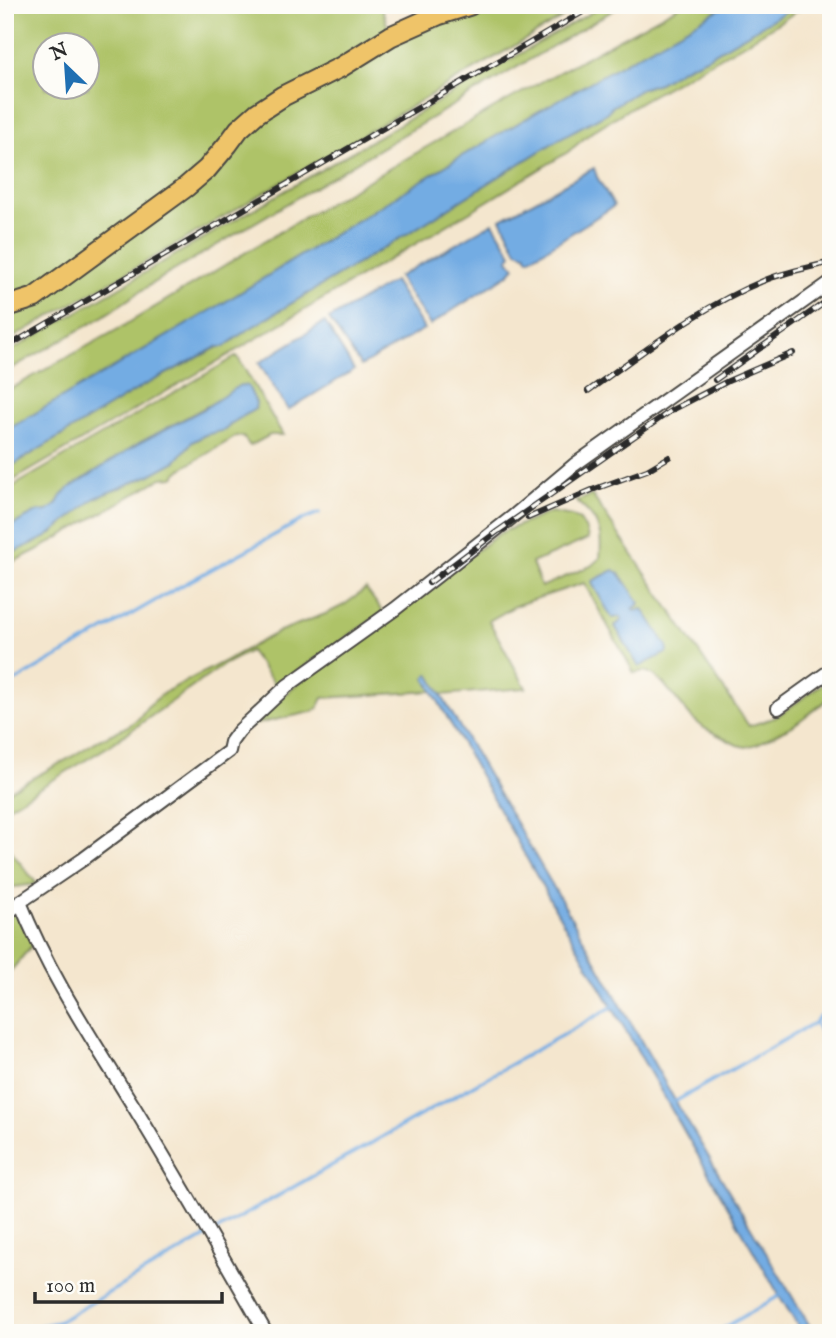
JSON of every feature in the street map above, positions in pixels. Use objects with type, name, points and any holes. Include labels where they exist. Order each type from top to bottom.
[{"type":"main road","points":[[5,307],[34,298],[186,187],[207,169],[239,129],[283,96],[341,67],[391,36],[470,5]]},
{"type":"street","points":[[5,916],[20,902],[82,860],[229,751],[231,742],[239,731],[287,686],[394,609],[574,465],[831,282]]},
{"type":"street","points":[[778,708],[831,670]]},
{"type":"street","points":[[20,902],[45,958],[65,994],[148,1129],[266,1333]]},
{"type":"green space","points":[[17,5],[381,5],[389,31],[356,49],[98,248],[5,305],[5,17]]},
{"type":"green space","points":[[487,5],[584,5],[5,342],[5,313],[190,193],[219,170],[252,127],[274,109],[374,51]]},
{"type":"green space","points":[[604,5],[622,5],[153,283],[99,319],[5,372],[5,354]]},
{"type":"green space","points":[[681,5],[727,5],[460,157],[225,302],[5,431],[5,392],[120,328],[303,218],[510,99]]},
{"type":"green space","points":[[797,5],[807,5],[640,102],[593,131],[568,152],[476,208],[5,485],[5,470],[143,386],[218,347],[224,347],[244,332],[564,136],[605,114],[643,88],[659,83],[706,58]]},
{"type":"green space","points":[[237,356],[283,435],[270,435],[250,446],[243,437],[237,436],[183,468],[173,477],[162,478],[5,566],[5,556],[47,537],[95,498],[176,461],[192,442],[205,435],[225,430],[255,409],[222,398],[139,443],[68,489],[56,505],[47,511],[37,512],[5,529],[5,491]]},
{"type":"green space","points":[[592,495],[749,726],[776,717],[831,678],[831,697],[794,725],[757,744],[746,747],[737,745],[704,728],[654,675],[645,671],[634,673],[584,583],[517,605],[489,621],[526,688],[441,695],[429,675],[425,678],[432,691],[323,698],[318,708],[311,712],[252,725],[291,689],[500,533],[551,512],[572,516],[580,520],[588,539],[532,563],[541,587],[591,566],[600,558],[600,532],[594,520],[576,501]],"holes":[[[640,604],[632,609],[635,611],[639,667],[615,626],[622,620],[620,616]]]},
{"type":"green space","points":[[366,589],[383,612],[276,686],[250,651],[225,664],[109,746],[5,809],[5,793],[128,726],[165,692],[280,631],[344,605]]},
{"type":"green space","points":[[5,844],[37,884],[14,887],[5,885]]},
{"type":"green space","points":[[16,910],[33,944],[5,978],[5,923]]},
{"type":"water","points":[[727,5],[797,5],[706,58],[659,83],[643,88],[605,114],[564,136],[244,332],[224,347],[217,347],[143,386],[5,470],[5,431],[225,302],[460,157]]},
{"type":"water","points":[[594,168],[614,206],[529,259],[526,254],[517,251],[501,219]]},
{"type":"water","points":[[493,223],[512,254],[508,260],[515,267],[509,274],[430,325],[398,277]]},
{"type":"water","points":[[394,281],[424,329],[361,366],[329,319]]},
{"type":"water","points":[[325,322],[354,370],[288,410],[259,363]]},
{"type":"water","points":[[240,385],[248,386],[256,403],[255,409],[225,430],[205,435],[192,442],[176,461],[95,498],[47,537],[5,556],[5,529],[37,512],[47,511],[56,505],[68,489],[139,443],[202,410]]},
{"type":"water","points":[[614,570],[640,603],[633,609],[643,609],[667,646],[668,652],[639,667],[615,626],[622,620],[621,617],[612,618],[593,585],[592,581]]},
{"type":"water","points":[[429,674],[677,1104],[814,1333],[802,1333],[779,1295],[425,678]]},
{"type":"waterway","points":[[5,687],[179,587],[319,513]]},
{"type":"waterway","points":[[214,1232],[612,1007]]},
{"type":"waterway","points":[[676,1101],[831,1011]]},
{"type":"waterway","points":[[815,1023],[831,1052]]},
{"type":"waterway","points":[[6,1333],[58,1322],[207,1236]]},
{"type":"waterway","points":[[715,1333],[779,1296]]},
{"type":"railway","points":[[5,348],[595,5]]},
{"type":"railway","points":[[588,391],[672,331],[739,292],[771,278],[831,262]]},
{"type":"railway","points":[[715,380],[831,298]]},
{"type":"railway","points":[[498,531],[672,410],[728,381],[793,353]]},
{"type":"railway","points":[[528,518],[647,470],[669,457]]},
{"type":"railway","points":[[429,583],[498,531],[506,528]]}]
